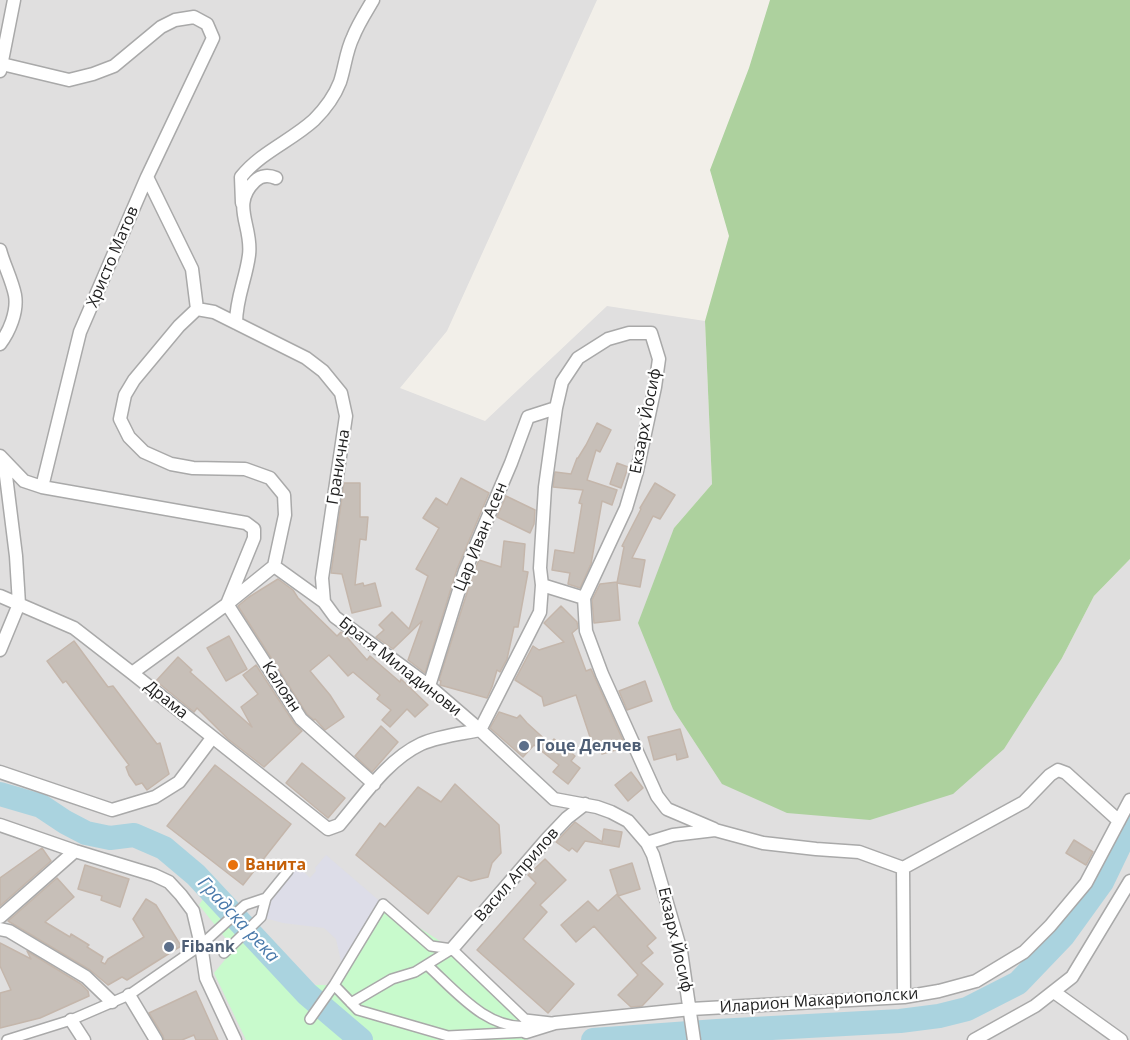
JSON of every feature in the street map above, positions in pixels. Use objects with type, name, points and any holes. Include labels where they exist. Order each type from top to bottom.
[{"type":"street","points":[[1,68],[4,32],[14,0]]},
{"type":"street","points":[[236,323],[236,309],[250,242],[242,203],[241,177],[249,166],[314,120],[327,104],[339,84],[352,37],[373,0]]},
{"type":"street","name":"Христо Матов","points":[[1,68],[69,80],[93,74],[114,66],[162,27],[175,20],[194,17],[207,24],[213,38],[147,177],[80,332],[42,487]]},
{"type":"street","points":[[242,203],[246,190],[258,178],[270,175],[276,178]]},
{"type":"street","points":[[132,673],[227,604],[274,566],[285,515],[284,495],[270,478],[245,469],[193,468],[171,464],[144,452],[129,437],[120,419],[125,395],[134,380],[179,326],[197,309],[192,269],[147,177]]},
{"type":"street","points":[[0,250],[15,296],[12,319],[7,335],[0,344]]},
{"type":"street","points":[[0,288],[15,296]]},
{"type":"street","name":"Гранична","points":[[197,309],[214,312],[306,358],[323,371],[341,393],[346,416],[322,578],[324,602]]},
{"type":"street","name":"Екзарх Йосиф","points":[[556,408],[562,382],[578,358],[608,339],[629,333],[651,333],[659,359],[637,471],[626,508],[584,598],[586,632],[602,674],[657,796],[667,809],[715,830]]},
{"type":"street","points":[[374,784],[404,754],[422,744],[480,730],[540,612],[545,487],[556,408]]},
{"type":"street","name":"Цар Иван Асен","points":[[429,686],[465,571],[528,417],[556,408]]},
{"type":"street","points":[[2,458],[24,481],[42,487],[246,523],[254,529],[254,538],[227,604]]},
{"type":"street","points":[[0,650],[20,603],[16,556],[2,458]]},
{"type":"street","name":"Братя Миладинови","points":[[274,566],[324,602],[335,617],[429,686],[554,799],[585,804],[611,812],[628,821],[647,843]]},
{"type":"street","points":[[542,585],[584,598]]},
{"type":"street","name":"Драма","points":[[0,596],[74,628],[328,829],[339,825],[374,784]]},
{"type":"street","name":"Калоян","points":[[227,604],[301,719],[374,784]]},
{"type":"street","points":[[0,772],[112,810],[155,797],[179,782],[212,738]]},
{"type":"street","points":[[647,843],[673,835],[715,830],[763,843],[859,852],[903,868],[1024,802],[1050,775],[1058,770],[1066,773],[1119,821]]},
{"type":"street","name":"Иларион Макариополски","points":[[526,1032],[555,1023],[690,1009],[904,998],[976,981],[1024,952],[1086,884],[1130,800]]},
{"type":"street","name":"Васил Априлов","points":[[452,949],[547,839],[567,818],[585,804]]},
{"type":"street","points":[[0,825],[154,875],[169,882],[193,911],[206,978],[235,1040]]},
{"type":"street","name":"Екзарх Йосиф","points":[[647,843],[653,855],[681,951],[694,1039]]},
{"type":"street","points":[[0,917],[75,851]]},
{"type":"street","points":[[903,868],[904,998]]},
{"type":"street","points":[[224,953],[261,917],[266,898],[288,871]]},
{"type":"street","points":[[974,1040],[1035,1006],[1072,977],[1130,881]]},
{"type":"street","points":[[12,1040],[71,1020],[129,995],[201,945],[245,904],[266,898]]},
{"type":"street","points":[[310,1019],[334,985],[383,904],[431,946],[452,949],[525,1019],[555,1023]]},
{"type":"street","points":[[0,929],[9,931],[86,977],[112,1002]]},
{"type":"street","points":[[351,1003],[392,979],[415,972],[452,949]]},
{"type":"street","points":[[427,964],[480,1013],[493,1020],[507,1025],[525,1027],[555,1023]]},
{"type":"street","points":[[334,985],[358,1010],[448,1036],[526,1032]]},
{"type":"street","points":[[1054,992],[1121,1040]]},
{"type":"street","points":[[129,995],[156,1040]]},
{"type":"street","points":[[71,1020],[84,1040]]},
{"type":"shaded area","points":[[0,0],[597,0],[447,331],[400,388],[485,421],[607,306],[705,321],[712,484],[674,528],[1062,658],[1094,596],[1130,559],[1130,1040],[0,1040]]},
{"type":"shaded area","points":[[326,855],[383,904],[343,970],[336,939],[324,928],[283,923],[261,917],[266,898],[295,863],[310,878]]},
{"type":"green space","points":[[770,0],[1130,0],[1130,559],[1094,596],[1062,658],[1004,749],[953,794],[870,820],[787,813],[722,784],[673,709],[638,623],[674,528],[712,484],[705,321],[729,236],[710,170],[749,68]]},
{"type":"green space","points":[[214,883],[260,935],[313,985],[334,985],[383,904],[452,949],[525,1019],[528,1040],[246,1040],[214,973],[228,956],[231,945],[199,905]]},
{"type":"building","points":[[597,423],[611,430],[600,452],[596,450],[587,480],[617,490],[612,505],[602,501],[591,564],[580,588],[568,584],[570,573],[552,570],[555,550],[574,553],[582,504],[579,503],[583,490],[553,487],[555,472],[571,474],[577,458]]},
{"type":"building","points":[[617,463],[628,467],[621,488],[610,484]]},
{"type":"building","points":[[461,478],[489,493],[457,569],[425,673],[408,660],[422,621],[393,649],[376,637],[384,630],[379,625],[392,612],[409,629],[428,576],[416,569],[439,528],[423,518],[436,498],[447,505]]},
{"type":"building","points":[[344,483],[360,483],[360,517],[368,517],[366,540],[360,539],[355,585],[363,583],[364,586],[375,583],[381,606],[352,613],[342,574],[331,573]]},
{"type":"building","points":[[655,483],[675,495],[660,519],[653,516],[632,558],[645,560],[640,587],[617,583],[624,547],[622,546]]},
{"type":"building","points":[[506,496],[535,510],[534,524],[530,533],[497,517]]},
{"type":"building","points":[[504,541],[525,544],[523,571],[528,572],[518,627],[514,627],[507,659],[500,672],[497,670],[487,698],[440,685],[439,680],[479,560],[501,567]]},
{"type":"building","points":[[278,579],[293,590],[298,598],[337,636],[341,632],[344,634],[367,660],[370,656],[400,682],[401,679],[428,705],[415,717],[407,709],[390,727],[382,720],[391,710],[377,699],[380,695],[353,672],[348,676],[329,655],[310,671],[330,695],[344,717],[325,730],[307,714],[238,606]]},
{"type":"building","points":[[617,582],[620,620],[594,623],[592,600],[600,584]]},
{"type":"building","points":[[561,606],[577,622],[578,628],[572,633],[586,671],[591,669],[626,747],[602,754],[599,745],[593,746],[576,695],[544,706],[542,697],[515,680],[533,646],[539,650],[564,642],[544,623]]},
{"type":"building","points":[[229,636],[247,669],[226,681],[207,648]]},
{"type":"building","points":[[74,641],[108,687],[113,686],[157,744],[160,743],[169,774],[147,790],[142,783],[136,785],[126,767],[129,765],[66,681],[63,683],[47,661]]},
{"type":"building","points":[[178,657],[192,670],[190,672],[252,727],[241,707],[258,694],[243,675],[256,665],[294,723],[302,731],[264,767],[228,739],[197,708],[194,712],[156,681]]},
{"type":"building","points":[[645,681],[652,701],[627,710],[619,691]]},
{"type":"building","points":[[499,712],[517,718],[520,715],[550,744],[554,739],[575,756],[571,761],[580,768],[568,784],[553,772],[559,765],[534,745],[523,757],[490,728]]},
{"type":"building","points":[[381,726],[398,742],[372,772],[355,756]]},
{"type":"building","points":[[680,729],[688,757],[677,760],[676,754],[654,760],[648,737]]},
{"type":"building","points":[[302,763],[345,798],[328,818],[286,783]]},
{"type":"building","points":[[215,765],[291,824],[243,885],[167,826]]},
{"type":"building","points":[[631,772],[643,788],[628,801],[615,785]]},
{"type":"building","points":[[455,784],[499,825],[501,853],[492,863],[488,877],[471,881],[458,876],[428,914],[356,855],[380,823],[385,827],[418,787],[441,802]]},
{"type":"building","points":[[575,822],[602,842],[604,829],[622,832],[619,847],[585,841],[577,852],[572,848],[569,851],[556,842]]},
{"type":"building","points":[[1074,840],[1093,852],[1086,865],[1066,853]]},
{"type":"building","points":[[42,848],[51,861],[0,906],[0,878]]},
{"type":"building","points":[[545,859],[566,880],[540,905],[547,912],[523,939],[574,984],[548,1013],[477,950],[536,883],[528,875]]},
{"type":"building","points":[[632,863],[640,889],[618,896],[656,938],[647,946],[653,953],[641,963],[663,984],[642,1006],[631,1007],[618,995],[638,975],[594,926],[576,942],[561,925],[588,901],[598,911],[618,895],[610,870]]},
{"type":"building","points":[[85,865],[129,879],[120,907],[101,900],[102,896],[78,889]]},
{"type":"building","points":[[57,878],[74,897],[45,922],[89,945],[87,947],[103,957],[101,962],[105,964],[108,959],[144,937],[133,919],[146,899],[156,905],[181,946],[127,980],[122,977],[108,985],[90,970],[8,921]]},
{"type":"building","points":[[0,943],[31,959],[27,951],[81,984],[88,991],[89,996],[40,1018],[0,1028],[0,993],[11,990],[0,966]]},
{"type":"building","points":[[196,991],[218,1040],[196,1040],[194,1035],[182,1040],[164,1040],[149,1013]]},
{"type":"waterway","name":"Градска река","points":[[0,794],[41,806],[86,833],[110,838],[134,835],[164,848],[196,875],[307,994],[361,1040]]},
{"type":"waterway","points":[[593,1040],[900,1021],[939,1016],[967,1009],[1018,983],[1063,936],[1102,882],[1130,824]]},
{"type":"place","name":"Гоце Делчев","points":[[524,746]]},
{"type":"place","name":"Ванита","points":[[233,865]]},
{"type":"place","name":"Fibank","points":[[169,947]]}]
